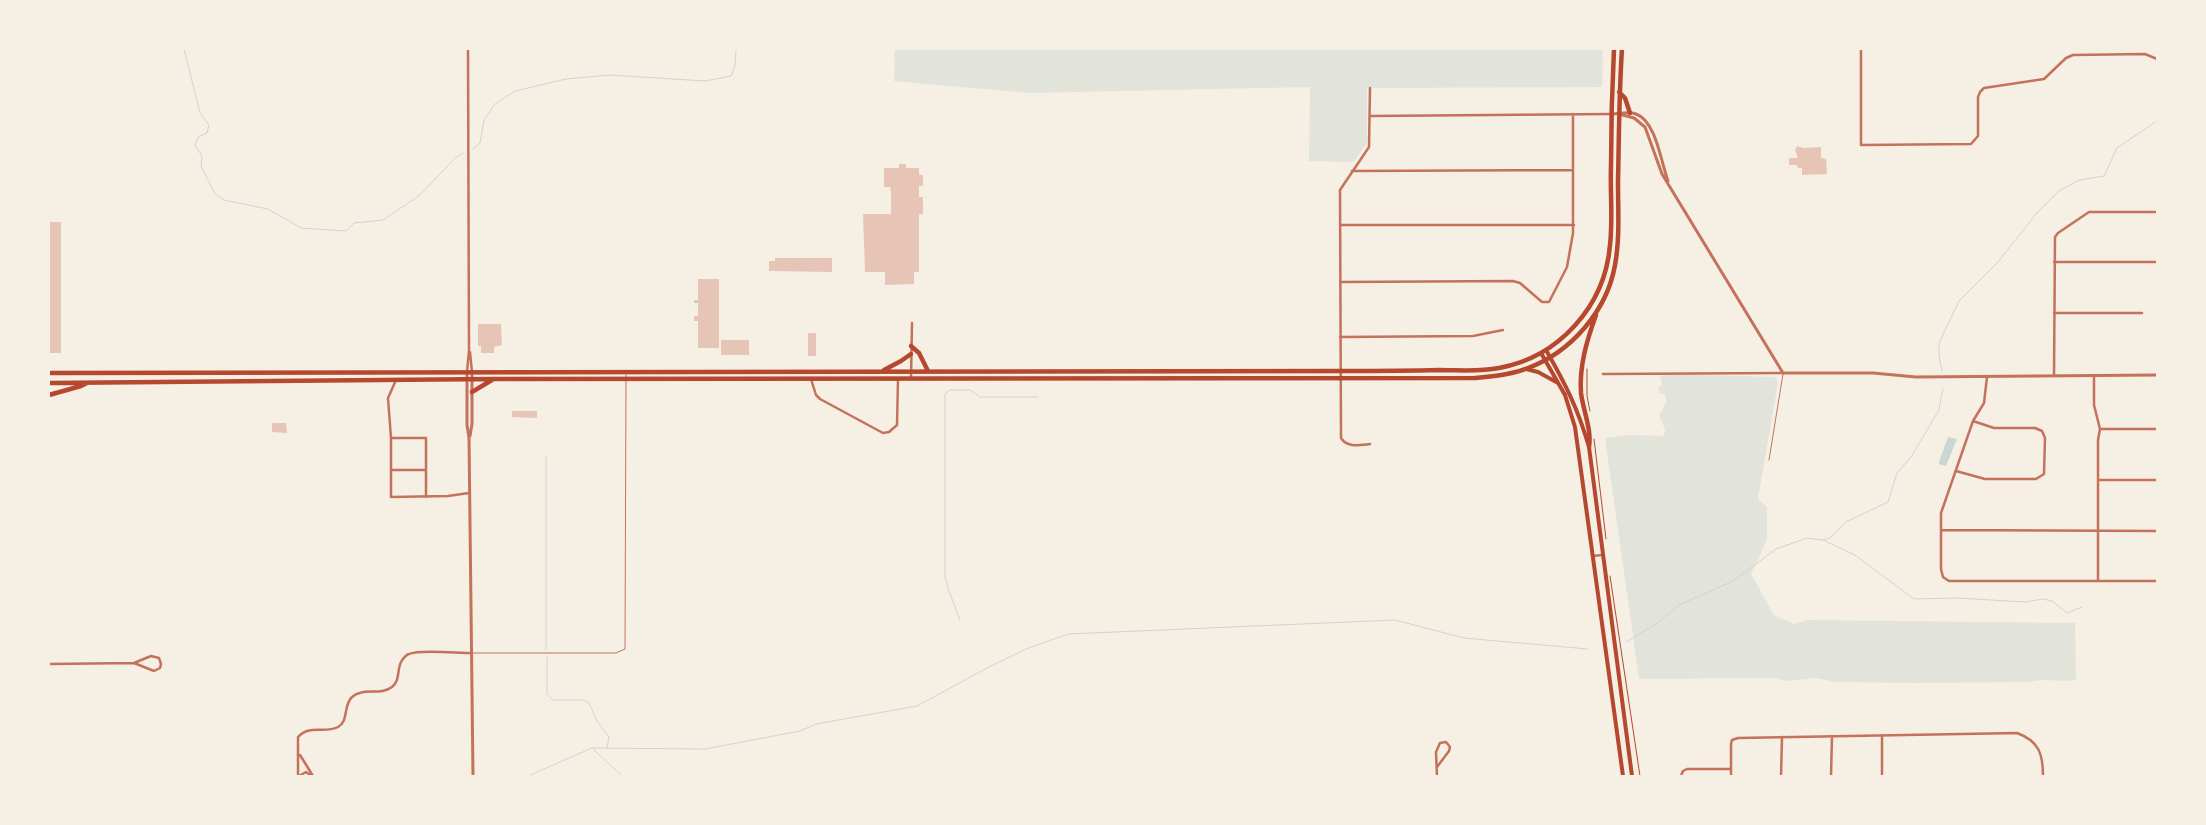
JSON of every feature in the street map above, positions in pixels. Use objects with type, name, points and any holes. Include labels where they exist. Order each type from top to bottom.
[{"type":"highway","points":[[49,373],[883,370],[1340,371],[1486,370],[1520,363],[1541,353],[1562,339],[1583,316],[1596,296],[1605,272],[1610,246],[1611,114],[1614,49]]},
{"type":"highway","points":[[1589,447],[1581,394],[1582,369],[1586,346],[1600,305],[1611,281],[1618,244],[1619,114],[1622,49]]},
{"type":"highway","points":[[1620,92],[1625,98],[1630,113]]},
{"type":"highway","points":[[49,383],[493,379],[1476,378],[1502,375],[1526,369],[1548,359],[1575,338],[1600,305]]},
{"type":"highway","points":[[911,346],[919,353],[928,371]]},
{"type":"highway","points":[[883,370],[902,361],[911,354]]},
{"type":"highway","points":[[693,380],[694,371]]},
{"type":"highway","points":[[604,372],[604,380]]},
{"type":"highway","points":[[472,392],[493,379]]},
{"type":"highway","points":[[49,395],[81,386],[88,382]]},
{"type":"main road","points":[[1546,350],[1548,359],[1565,395],[1575,427],[1622,776]]},
{"type":"main road","points":[[1541,353],[1548,359],[1570,393],[1579,413],[1589,447],[1632,776]]},
{"type":"main road","points":[[1526,369],[1538,372],[1560,384]]},
{"type":"street","points":[[468,49],[470,380],[467,425],[470,438]]},
{"type":"street","points":[[1861,49],[1861,145],[1971,144],[1978,136],[1978,97],[1984,88],[2044,79],[2068,57],[2073,55],[2145,54],[2157,58]]},
{"type":"street","points":[[1370,88],[1369,147],[1340,190],[1340,378],[1342,440],[1349,445],[1370,444]]},
{"type":"street","points":[[1370,116],[1630,113],[1642,117],[1650,126],[1670,186]]},
{"type":"street","points":[[1340,282],[1513,281],[1520,283],[1542,302],[1552,298],[1567,267],[1574,225],[1573,114]]},
{"type":"street","points":[[1619,114],[1634,118],[1645,127],[1662,174],[1783,373]]},
{"type":"street","points":[[1352,171],[1573,170]]},
{"type":"street","points":[[2054,376],[2054,243],[2058,233],[2089,212],[2157,212]]},
{"type":"street","points":[[1340,225],[1574,225]]},
{"type":"street","points":[[2054,262],[2157,262]]},
{"type":"street","points":[[2054,313],[2142,313]]},
{"type":"street","points":[[911,379],[912,323]]},
{"type":"street","points":[[1340,336],[1473,336],[1503,330]]},
{"type":"street","points":[[469,350],[470,372]]},
{"type":"street","points":[[1603,374],[1783,373],[1987,377],[2157,374]]},
{"type":"street","points":[[2094,376],[2094,405],[2100,429],[2098,440],[2098,581]]},
{"type":"street","points":[[1987,377],[1986,396],[1973,421],[1941,513],[1941,573],[1946,580],[2157,581]]},
{"type":"street","points":[[811,379],[816,395],[820,399],[883,433],[889,432],[896,426],[898,379]]},
{"type":"street","points":[[396,380],[388,398],[392,497],[426,497],[469,493]]},
{"type":"street","points":[[470,380],[472,392],[469,493],[470,653],[473,776]]},
{"type":"street","points":[[1956,471],[1985,479],[2036,479],[2044,474],[2045,438],[2042,431],[2035,428],[1994,428],[1973,421]]},
{"type":"street","points":[[2100,429],[2157,429]]},
{"type":"street","points":[[391,438],[426,438],[426,497]]},
{"type":"street","points":[[391,470],[426,470]]},
{"type":"street","points":[[2099,480],[2157,480]]},
{"type":"street","points":[[1940,530],[2157,530]]},
{"type":"street","points":[[1593,556],[1602,554]]},
{"type":"street","points":[[313,776],[306,772],[298,776],[298,737],[309,729],[336,728],[340,725],[344,721],[350,698],[357,692],[382,691],[392,687],[396,682],[402,660],[408,654],[470,653]]},
{"type":"street","points":[[49,664],[134,663],[151,656],[159,658],[161,664],[160,668],[154,671],[134,663]]},
{"type":"street","points":[[1731,776],[1732,740],[1738,738],[2017,733],[2028,738],[2039,749],[2042,756],[2043,776]]},
{"type":"street","points":[[1882,735],[1882,776]]},
{"type":"street","points":[[1831,776],[1832,736]]},
{"type":"street","points":[[1781,776],[1782,737]]},
{"type":"street","points":[[1437,767],[1450,751],[1450,747],[1446,742],[1440,742],[1437,747],[1437,767],[1437,776]]},
{"type":"street","points":[[299,751],[302,761],[313,776]]},
{"type":"street","points":[[1681,776],[1683,771],[1687,769],[1731,769]]},
{"type":"lane","points":[[470,653],[616,653],[625,649],[626,371]]},
{"type":"lane","points":[[1769,460],[1783,373]]},
{"type":"path","points":[[1587,369],[1587,396],[1590,413]]},
{"type":"path","points":[[1594,438],[1606,542]]},
{"type":"path","points":[[1610,569],[1640,776]]},
{"type":"shaded area","points":[[895,49],[1603,49],[1602,87],[1367,88],[1367,143],[1354,162],[1309,161],[1310,87],[1028,93],[894,81]]},
{"type":"shaded area","points":[[1672,374],[1776,377],[1778,383],[1758,499],[1767,507],[1767,540],[1751,574],[1774,615],[1794,624],[1807,620],[2075,623],[2076,680],[1916,683],[1836,682],[1816,678],[1788,681],[1774,678],[1639,679],[1605,438],[1630,435],[1664,436],[1665,429],[1659,416],[1667,401],[1665,395],[1659,393],[1658,388],[1662,385],[1660,376]]},
{"type":"shaded area","points":[[1948,437],[1957,439],[1946,466],[1939,464],[1939,462]]},
{"type":"building","points":[[1797,146],[1803,148],[1821,147],[1821,158],[1826,159],[1827,174],[1802,175],[1802,168],[1798,168],[1797,165],[1789,165],[1789,158],[1798,158],[1795,150]]},
{"type":"building","points":[[899,164],[906,164],[906,168],[919,168],[919,175],[923,175],[923,186],[919,186],[919,197],[923,197],[923,214],[919,214],[919,272],[914,272],[914,284],[885,285],[885,272],[865,272],[863,214],[891,214],[891,192],[890,187],[884,187],[884,168],[899,168]]},
{"type":"building","points":[[49,222],[61,222],[61,353],[49,353]]},
{"type":"building","points":[[775,258],[832,258],[832,272],[769,271],[769,261],[775,261]]},
{"type":"building","points":[[698,279],[719,279],[719,348],[698,348],[698,321],[694,321],[694,316],[698,316],[698,303],[694,303],[694,300],[698,300]]},
{"type":"building","points":[[478,324],[501,324],[502,345],[494,347],[494,353],[481,353],[481,346],[478,346]]},
{"type":"building","points":[[808,333],[816,333],[816,356],[808,356]]},
{"type":"building","points":[[721,340],[749,340],[749,355],[721,355]]},
{"type":"building","points":[[512,411],[537,411],[537,418],[512,417]]},
{"type":"building","points":[[272,423],[286,423],[287,433],[272,432]]},
{"type":"waterway","points":[[184,49],[200,113],[209,125],[207,133],[198,137],[195,145],[202,156],[201,166],[215,194],[224,200],[268,209],[301,228],[346,231],[354,223],[383,220],[420,195],[455,158],[463,153]]},
{"type":"waterway","points":[[473,149],[480,143],[484,120],[495,104],[515,91],[566,79],[610,75],[705,81],[731,76],[735,66],[736,49]]},
{"type":"waterway","points":[[1942,371],[1939,343],[1959,301],[1998,262],[2036,214],[2059,191],[2079,180],[2104,176],[2117,148],[2157,121]]},
{"type":"waterway","points":[[1626,642],[1656,624],[1679,605],[1733,581],[1776,549],[1807,538],[1823,540],[1830,538],[1846,522],[1888,502],[1897,473],[1911,457],[1939,410],[1943,388]]},
{"type":"waterway","points":[[960,620],[945,577],[945,394],[950,390],[970,390],[980,397],[1038,397]]},
{"type":"waterway","points":[[546,456],[546,649]]},
{"type":"waterway","points":[[1823,540],[1855,555],[1914,599],[1958,598],[2025,602],[2043,599],[2052,601],[2067,613],[2082,607]]},
{"type":"waterway","points":[[528,776],[592,748],[705,749],[800,731],[816,724],[917,706],[1026,649],[1068,634],[1395,620],[1464,638],[1588,649]]},
{"type":"waterway","points":[[547,657],[547,694],[553,700],[582,700],[588,702],[597,721],[609,737],[607,748]]},
{"type":"waterway","points":[[593,749],[622,776]]}]
